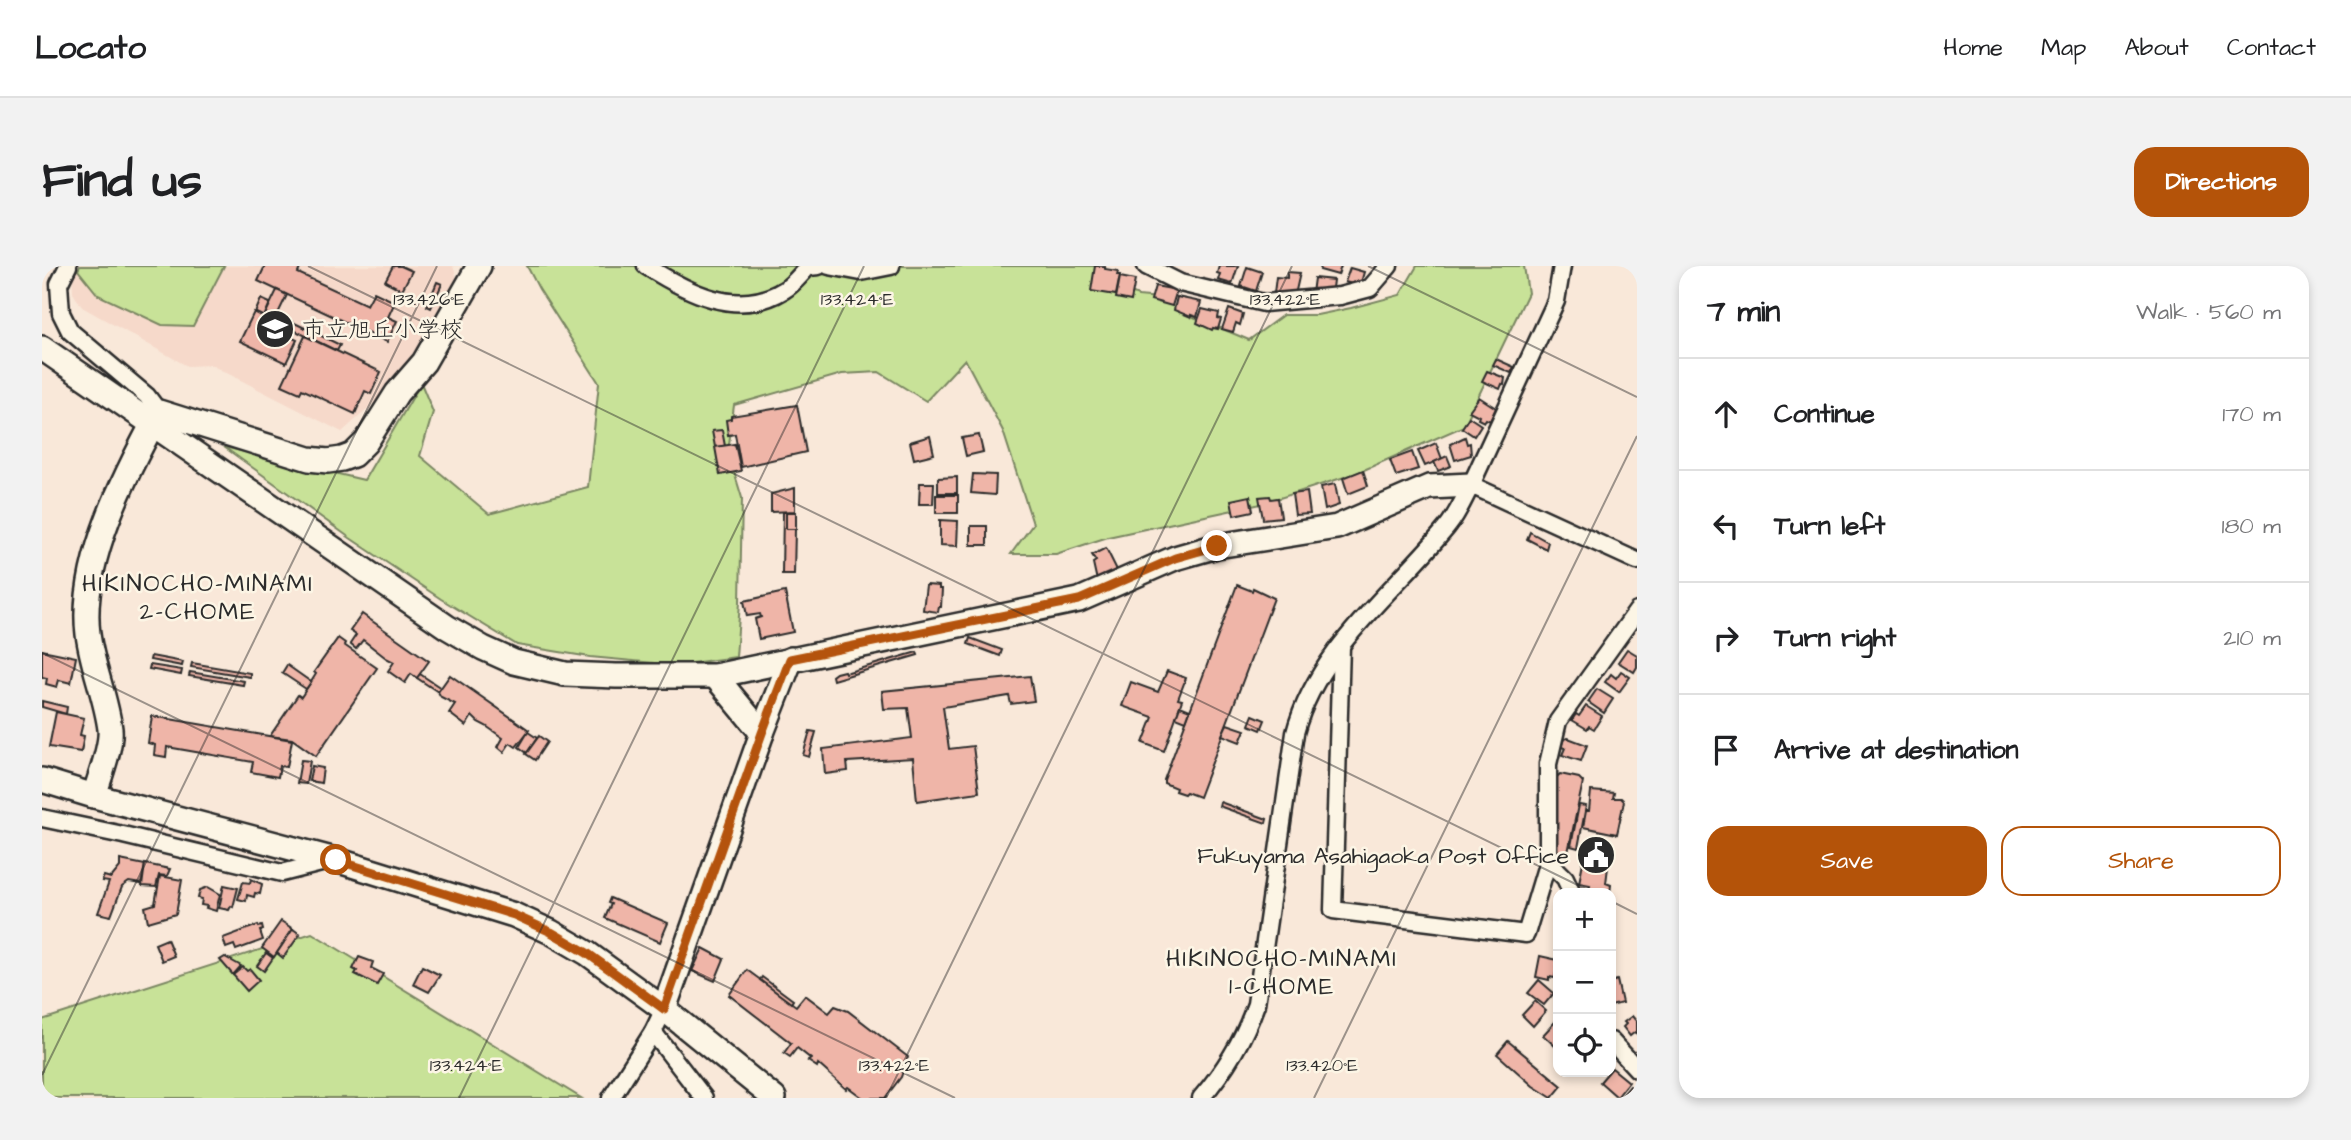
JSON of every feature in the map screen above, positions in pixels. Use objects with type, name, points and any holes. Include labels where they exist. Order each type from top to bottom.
[{"type":"street","points":[[68,266],[59,284],[61,313],[70,331],[148,396],[156,417],[110,513],[94,563],[87,599],[88,634],[110,731],[93,796]]},
{"type":"street","points":[[156,417],[309,459],[328,461],[353,455],[366,442],[397,393],[424,362],[479,266]]},
{"type":"street","points":[[646,266],[696,295],[729,303],[764,299],[786,289],[808,267],[819,266]]},
{"type":"street","points":[[829,266],[861,272],[891,266]]},
{"type":"street","points":[[1146,266],[1180,283],[1264,303],[1340,296],[1370,288],[1389,266]]},
{"type":"street","points":[[1201,1098],[1246,1032],[1256,1004],[1295,733],[1300,716],[1323,669],[1449,525],[1471,485],[1556,301],[1562,266]]},
{"type":"street","points":[[42,348],[156,417],[447,627],[514,662],[565,674],[715,676],[1079,600],[1175,558],[1217,546],[1337,527],[1429,487],[1471,485],[1637,561]]},
{"type":"street","points":[[1341,646],[1334,910],[1526,934],[1548,861],[1548,764],[1558,721],[1637,611]]},
{"type":"street","points":[[611,1098],[664,1009],[790,659]]},
{"type":"street","points":[[715,676],[762,733]]},
{"type":"street","points":[[42,780],[336,860],[514,915],[587,953],[664,1009],[774,1098]]},
{"type":"street","points":[[42,818],[282,873],[336,860]]},
{"type":"street","points":[[1548,861],[1565,878],[1570,888]]},
{"type":"street","points":[[653,1031],[704,1098]]},
{"type":"street","points":[[1616,1046],[1637,1069]]},
{"type":"shaded area","name":"市立旭丘小学校","points":[[74,266],[453,266],[458,281],[418,350],[391,388],[342,432],[211,365],[187,366],[82,307],[73,293]]},
{"type":"green space","points":[[80,266],[224,266],[193,326],[162,325],[98,295],[78,270]]},
{"type":"green space","points":[[527,266],[1105,266],[1107,283],[1138,296],[1160,298],[1184,313],[1249,340],[1283,315],[1317,315],[1400,295],[1417,266],[1524,266],[1528,293],[1464,426],[1357,473],[1261,504],[1108,537],[1056,554],[1011,554],[1033,524],[1003,431],[965,359],[926,401],[879,372],[842,374],[734,405],[728,452],[742,498],[736,657],[676,665],[590,657],[517,645],[441,599],[350,538],[224,447],[364,480],[421,383],[433,412],[420,456],[489,514],[588,487],[599,383]]},
{"type":"green space","points":[[312,933],[581,1098],[42,1098],[42,1020]]},
{"type":"building","points":[[265,266],[301,266],[298,273],[367,305],[374,292],[395,302],[388,317],[397,321],[387,342],[258,281]]},
{"type":"building","points":[[393,266],[412,271],[402,290],[385,281]]},
{"type":"building","points":[[1095,266],[1105,266],[1105,269],[1118,271],[1117,275],[1120,275],[1116,295],[1091,291]]},
{"type":"building","points":[[1219,266],[1238,266],[1232,284],[1218,280]]},
{"type":"building","points":[[1321,266],[1341,266],[1338,275],[1320,270]]},
{"type":"building","points":[[1247,267],[1262,272],[1256,291],[1241,286]]},
{"type":"building","points":[[1350,268],[1364,272],[1360,286],[1345,282]]},
{"type":"building","points":[[1287,272],[1300,273],[1295,295],[1274,293],[1276,277],[1287,278]]},
{"type":"building","points":[[1120,277],[1135,280],[1131,301],[1116,298]]},
{"type":"building","points":[[1314,278],[1333,280],[1331,296],[1312,293]]},
{"type":"building","points":[[437,282],[442,284],[431,308],[427,306]]},
{"type":"building","points":[[1155,286],[1177,290],[1172,306],[1151,300]]},
{"type":"building","points":[[277,290],[287,295],[274,322],[264,317]]},
{"type":"building","points":[[1177,297],[1201,302],[1197,317],[1174,310]]},
{"type":"building","points":[[261,299],[270,303],[264,317],[255,313]]},
{"type":"building","points":[[1202,309],[1219,313],[1218,318],[1221,319],[1218,329],[1212,330],[1197,323]]},
{"type":"building","points":[[1229,309],[1243,314],[1240,325],[1236,323],[1233,332],[1222,329]]},
{"type":"building","points":[[254,312],[274,322],[272,328],[297,340],[286,363],[240,341]]},
{"type":"building","points":[[278,315],[340,345],[337,351],[275,321]]},
{"type":"building","points":[[305,336],[381,372],[371,394],[365,391],[355,414],[302,389],[300,393],[282,385]]},
{"type":"building","points":[[1496,359],[1514,367],[1511,373],[1493,365]]},
{"type":"building","points":[[1487,371],[1505,378],[1500,389],[1482,381]]},
{"type":"building","points":[[1479,397],[1496,408],[1490,421],[1486,419],[1484,422],[1469,411]]},
{"type":"building","points":[[797,405],[806,452],[741,467],[735,434],[728,435],[726,420],[731,419],[731,416]]},
{"type":"building","points":[[1469,417],[1481,425],[1474,436],[1462,428]]},
{"type":"building","points":[[722,430],[725,446],[715,447],[712,431]]},
{"type":"building","points":[[979,435],[983,452],[966,456],[962,438]]},
{"type":"building","points":[[930,436],[934,454],[914,459],[910,442]]},
{"type":"building","points":[[1465,437],[1467,444],[1470,443],[1471,455],[1455,460],[1450,444]]},
{"type":"building","points":[[1436,443],[1442,459],[1425,466],[1418,451]]},
{"type":"building","points":[[735,444],[741,471],[720,475],[715,447]]},
{"type":"building","points":[[1412,452],[1418,469],[1396,476],[1390,460]]},
{"type":"building","points":[[1447,456],[1451,466],[1438,471],[1434,462]]},
{"type":"building","points":[[1363,470],[1368,486],[1348,494],[1343,478]]},
{"type":"building","points":[[973,474],[996,475],[995,495],[971,493]]},
{"type":"building","points":[[957,477],[957,493],[938,493],[938,478]]},
{"type":"building","points":[[920,483],[934,483],[933,504],[919,504]]},
{"type":"building","points":[[1335,484],[1339,505],[1325,510],[1321,487]]},
{"type":"building","points":[[795,488],[795,511],[771,512],[771,494]]},
{"type":"building","points":[[1307,492],[1310,514],[1295,515],[1292,494]]},
{"type":"building","points":[[936,495],[958,495],[958,513],[936,513]]},
{"type":"building","points":[[1250,496],[1253,511],[1234,515],[1231,500]]},
{"type":"building","points":[[1270,496],[1271,499],[1278,498],[1281,517],[1263,519],[1259,497]]},
{"type":"building","points":[[783,512],[786,512],[786,529],[795,529],[794,574],[782,574]]},
{"type":"building","points":[[786,512],[796,512],[796,529],[786,529]]},
{"type":"building","points":[[940,520],[958,521],[957,546],[940,545]]},
{"type":"building","points":[[971,526],[987,526],[987,545],[971,545]]},
{"type":"building","points":[[1530,532],[1548,542],[1546,549],[1527,539]]},
{"type":"building","points":[[1106,548],[1117,570],[1097,581],[1093,563],[1096,561],[1092,555]]},
{"type":"building","points":[[926,585],[939,586],[939,589],[942,589],[938,612],[923,610]]},
{"type":"building","points":[[1237,585],[1252,591],[1253,588],[1274,598],[1199,797],[1186,792],[1184,794],[1175,791],[1176,788],[1164,783],[1164,780]]},
{"type":"building","points":[[785,592],[793,632],[759,639],[755,619],[761,617],[760,614],[747,616],[744,601]]},
{"type":"building","points":[[362,614],[429,661],[417,678],[411,674],[405,683],[388,671],[394,662],[363,640],[356,649],[350,644],[356,635],[350,631]]},
{"type":"building","points":[[338,638],[377,668],[316,756],[292,739],[270,736],[298,695],[301,697],[316,674],[314,672]]},
{"type":"building","points":[[970,638],[1002,650],[1000,656],[968,644]]},
{"type":"building","points":[[1627,649],[1637,655],[1634,672],[1618,662]]},
{"type":"building","points":[[42,650],[76,657],[71,683],[59,680],[57,687],[46,684],[47,678],[42,677]]},
{"type":"building","points":[[917,652],[918,655],[833,680],[832,676],[836,673],[845,673]]},
{"type":"building","points":[[151,656],[183,662],[182,666],[150,660]]},
{"type":"building","points":[[192,663],[250,673],[250,677],[191,667]]},
{"type":"building","points":[[150,665],[182,670],[181,675],[149,669]]},
{"type":"building","points":[[287,665],[311,682],[306,689],[282,673]]},
{"type":"building","points":[[1167,671],[1186,678],[1178,699],[1182,700],[1164,751],[1143,743],[1153,717],[1122,706],[1131,682],[1158,692]]},
{"type":"building","points":[[1621,671],[1630,677],[1619,692],[1605,682],[1611,674],[1616,678]]},
{"type":"building","points":[[190,672],[244,681],[243,685],[189,676]]},
{"type":"building","points":[[420,674],[441,688],[438,692],[417,678]]},
{"type":"building","points":[[450,675],[529,730],[516,747],[510,743],[504,752],[498,747],[503,738],[472,716],[466,726],[449,713],[455,704],[441,697],[438,692]]},
{"type":"building","points":[[1030,676],[1034,701],[1011,704],[1009,696],[943,707],[949,749],[973,746],[979,792],[917,801],[913,758],[847,762],[848,771],[825,774],[823,749],[912,738],[908,708],[884,709],[882,691]]},
{"type":"building","points":[[1597,689],[1613,699],[1604,713],[1588,702]]},
{"type":"building","points":[[42,701],[67,707],[66,714],[42,707]]},
{"type":"building","points":[[1180,706],[1190,710],[1186,721],[1176,717]]},
{"type":"building","points":[[1586,706],[1602,716],[1594,729],[1589,726],[1587,729],[1572,720],[1576,714],[1579,716]]},
{"type":"building","points":[[56,712],[84,718],[80,735],[84,736],[81,752],[49,747]]},
{"type":"building","points":[[1253,715],[1265,720],[1261,730],[1249,725]]},
{"type":"building","points":[[152,716],[292,740],[287,767],[280,766],[278,777],[251,772],[253,762],[167,747],[166,757],[154,755],[155,745],[148,743]]},
{"type":"building","points":[[1227,724],[1245,730],[1240,742],[1222,735]]},
{"type":"building","points":[[810,731],[816,732],[809,757],[803,755]]},
{"type":"building","points":[[528,732],[537,738],[527,753],[519,747]]},
{"type":"building","points":[[539,736],[547,742],[535,760],[526,754]]},
{"type":"building","points":[[1564,739],[1587,745],[1581,761],[1562,755],[1565,748],[1561,747]]},
{"type":"building","points":[[301,760],[310,761],[306,784],[297,783]]},
{"type":"building","points":[[312,766],[323,768],[321,783],[309,781]]},
{"type":"building","points":[[1560,774],[1579,778],[1583,782],[1567,857],[1555,854],[1557,777]]},
{"type":"building","points":[[1591,791],[1614,793],[1613,798],[1621,798],[1624,801],[1617,834],[1583,827],[1586,811],[1589,811]]},
{"type":"building","points":[[1220,802],[1267,819],[1266,823],[1219,806]]},
{"type":"building","points":[[1579,805],[1586,806],[1578,848],[1571,846]]},
{"type":"building","points":[[1585,845],[1609,849],[1606,866],[1582,862]]},
{"type":"building","points":[[120,860],[145,865],[141,884],[129,882],[122,887],[111,916],[98,913],[109,882],[102,881],[104,876],[111,878],[120,867]]},
{"type":"building","points":[[1583,862],[1608,867],[1606,883],[1611,885],[1611,888],[1590,888],[1590,885],[1579,883]]},
{"type":"building","points":[[145,864],[170,869],[167,876],[159,875],[156,887],[142,886]]},
{"type":"building","points":[[160,876],[182,880],[176,914],[148,922],[145,907],[155,904]]},
{"type":"building","points":[[251,879],[262,884],[260,894],[255,893],[254,897],[247,895],[246,901],[238,899],[243,882],[250,883]]},
{"type":"building","points":[[224,885],[238,888],[233,907],[229,910],[219,908]]},
{"type":"building","points":[[208,887],[220,894],[216,911],[201,905],[202,899],[198,898],[200,890]]},
{"type":"building","points":[[610,898],[668,923],[660,942],[605,918],[611,904],[608,903]]},
{"type":"building","points":[[281,921],[293,929],[274,957],[262,948]]},
{"type":"building","points":[[258,925],[262,926],[263,930],[260,931],[263,940],[236,950],[234,945],[226,948],[223,938]]},
{"type":"building","points":[[293,929],[300,934],[283,958],[277,953]]},
{"type":"building","points":[[167,939],[174,956],[162,961],[155,944]]},
{"type":"building","points":[[703,948],[724,959],[715,981],[692,971]]},
{"type":"building","points":[[266,953],[273,958],[264,971],[257,966]]},
{"type":"building","points":[[1540,956],[1553,959],[1553,978],[1549,977],[1549,980],[1536,977]]},
{"type":"building","points":[[225,957],[241,966],[233,975],[220,960]]},
{"type":"building","points":[[359,957],[373,962],[371,968],[383,974],[377,985],[355,974],[357,971],[353,969]]},
{"type":"building","points":[[422,966],[440,975],[429,992],[413,984]]},
{"type":"building","points":[[243,967],[247,971],[250,969],[259,980],[247,991],[233,975]]},
{"type":"building","points":[[747,970],[796,1006],[805,995],[829,1013],[835,1006],[848,1011],[908,1057],[901,1077],[885,1098],[863,1098],[848,1087],[846,1089],[818,1064],[817,1067],[808,1061],[811,1059],[797,1048],[790,1057],[784,1053],[791,1043],[729,995]]},
{"type":"building","points":[[762,977],[793,1000],[791,1003],[760,980]]},
{"type":"building","points":[[1539,980],[1553,994],[1544,1005],[1528,993]]},
{"type":"building","points":[[1616,980],[1622,1003],[1616,1005]]},
{"type":"building","points":[[1535,1001],[1546,1011],[1533,1026],[1522,1015]]},
{"type":"building","points":[[1632,1016],[1637,1022],[1637,1034],[1635,1032],[1630,1036],[1623,1027],[1626,1024],[1624,1022]]},
{"type":"building","points":[[1553,1024],[1553,1044],[1543,1035]]},
{"type":"building","points":[[1508,1041],[1562,1086],[1552,1098],[1533,1086],[1497,1054]]},
{"type":"building","points":[[1616,1071],[1629,1082],[1617,1097],[1600,1082],[1604,1077],[1616,1077]]},
{"type":"building","points":[[1630,1086],[1637,1090],[1637,1098],[1620,1098]]},
{"type":"place","name":"市立旭丘小学校","points":[[275,329]]},
{"type":"place","name":"Fukuyama Asahigaoka Post Office","points":[[1596,855]]},
{"type":"district","name":"HIKINOCHO-MINAMI 2-CHOME","points":[[198,597]]},
{"type":"district","name":"HIKINOCHO-MINAMI 1-CHOME","points":[[1282,972]]},
{"type":"route","points":[[336,860],[514,915],[587,953],[664,1009],[790,659],[1079,600],[1175,558],[1217,546]]}]
